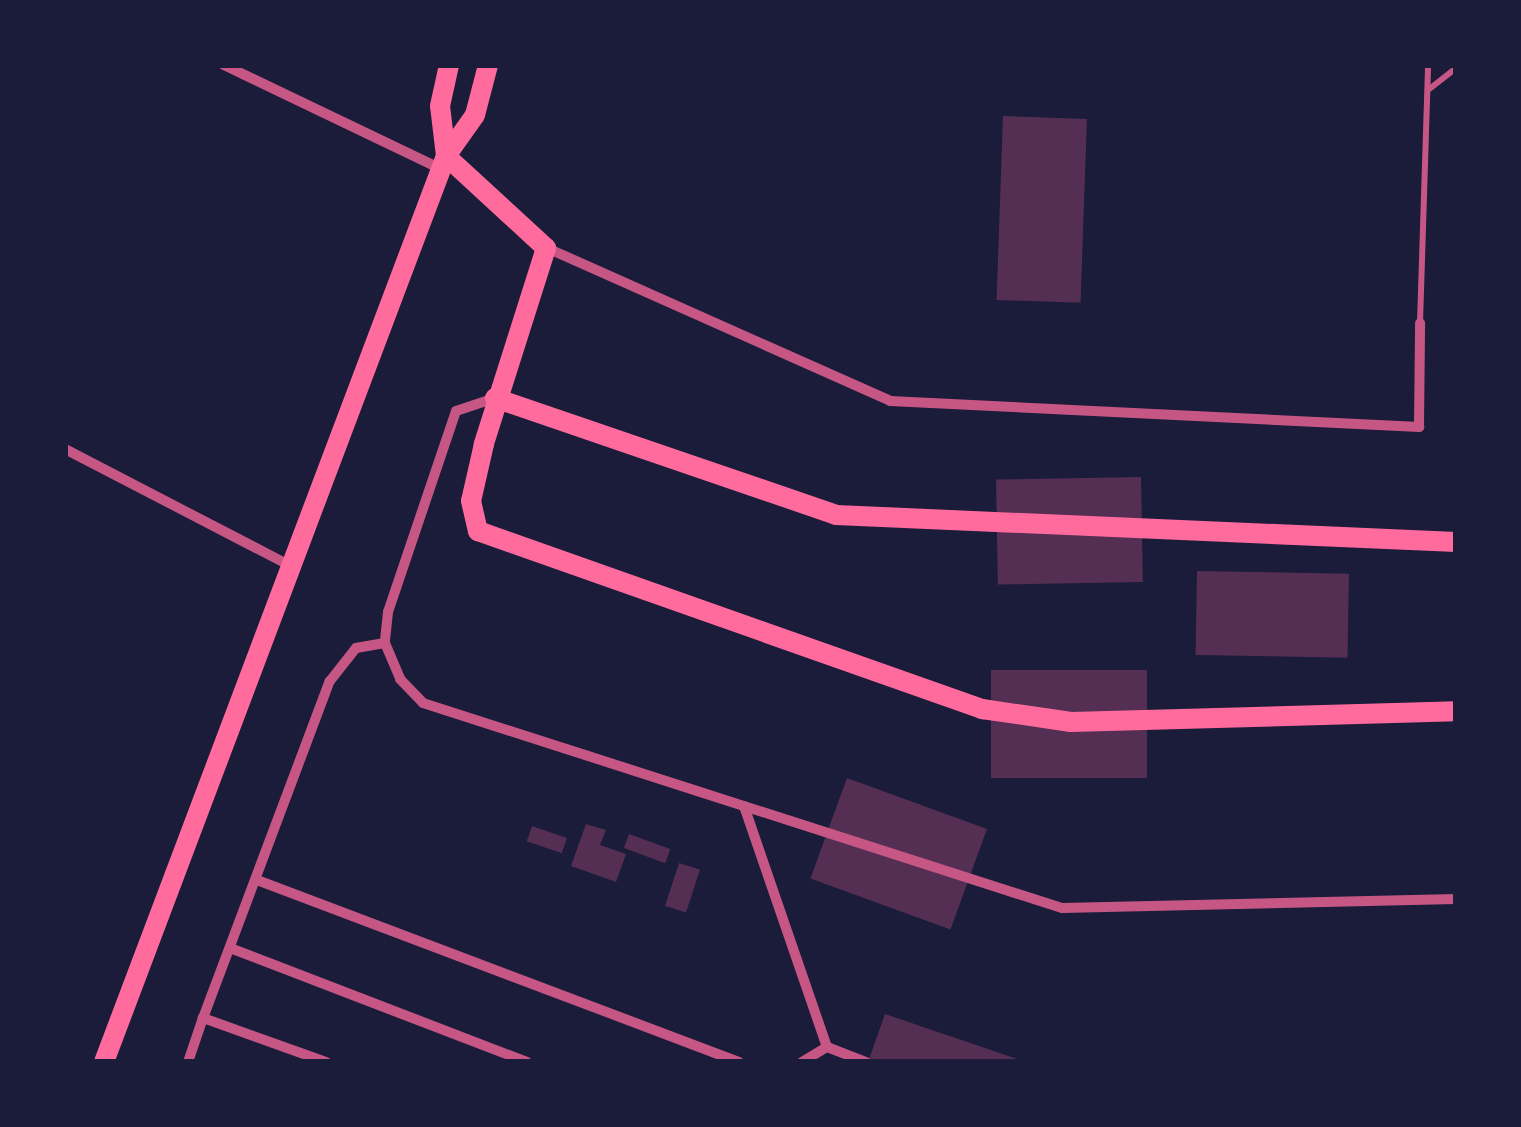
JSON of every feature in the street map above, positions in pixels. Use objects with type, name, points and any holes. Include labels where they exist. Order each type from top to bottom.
[{"type":"main road","points":[[449,65],[440,106],[443,163],[546,248],[495,398],[470,501],[478,531],[982,709],[1070,722],[1456,711]]},
{"type":"main road","points":[[104,1062],[443,163],[475,115],[488,65]]},
{"type":"main road","points":[[495,398],[836,515],[1456,542]]},
{"type":"street","points":[[224,65],[443,163]]},
{"type":"street","points":[[546,248],[890,401],[1419,427],[1420,323]]},
{"type":"street","points":[[495,398],[456,410],[388,612],[386,644],[400,679],[423,703],[1062,908],[1456,900]]},
{"type":"street","points":[[65,449],[292,566]]},
{"type":"street","points":[[188,1062],[330,681],[356,648],[386,644]]},
{"type":"street","points":[[744,806],[827,1047],[866,1062]]},
{"type":"street","points":[[257,880],[739,1062]]},
{"type":"street","points":[[230,948],[527,1062]]},
{"type":"street","points":[[203,1018],[326,1062]]},
{"type":"street","points":[[802,1062],[827,1047]]},
{"type":"lane","points":[[1420,323],[1428,65]]},
{"type":"lane","points":[[1427,90],[1456,68]]},
{"type":"building","points":[[1003,116],[1087,119],[1081,303],[997,300]]},
{"type":"building","points":[[1141,477],[1143,582],[998,585],[996,480]]},
{"type":"building","points":[[1197,571],[1349,574],[1348,658],[1196,655]]},
{"type":"building","points":[[991,670],[1147,670],[1147,778],[991,778]]},
{"type":"building","points":[[847,778],[987,829],[950,930],[810,879]]},
{"type":"building","points":[[586,824],[606,830],[600,845],[626,854],[616,882],[571,866]]},
{"type":"building","points":[[532,826],[567,838],[562,853],[527,841]]},
{"type":"building","points":[[629,834],[670,849],[665,863],[624,848]]},
{"type":"building","points":[[679,863],[700,870],[686,913],[665,906]]},
{"type":"building","points":[[885,1014],[1023,1061],[1023,1062],[868,1062]]}]
